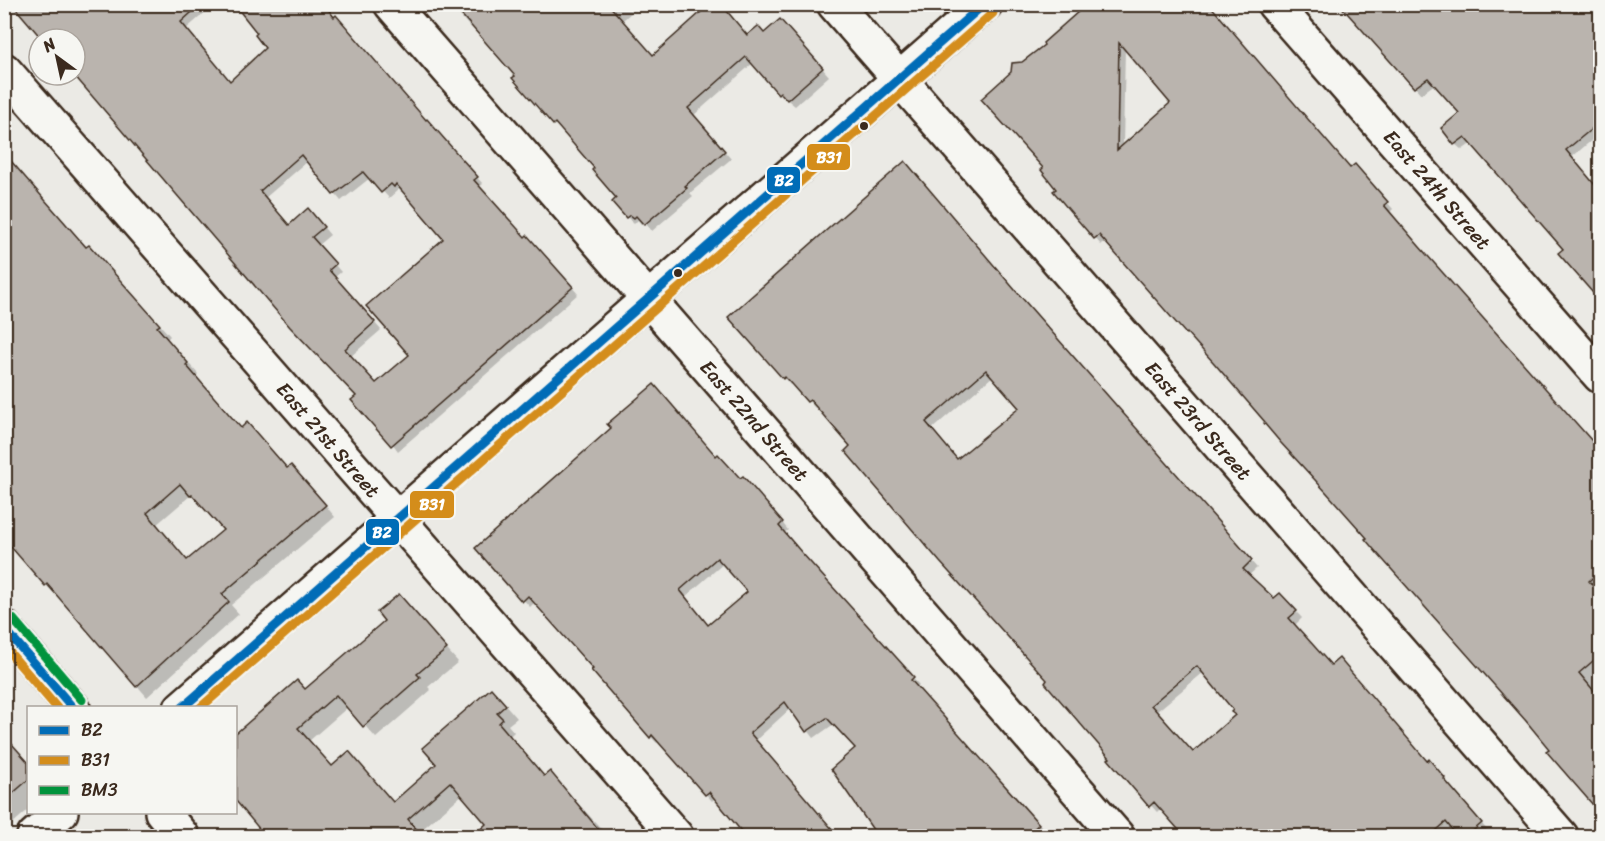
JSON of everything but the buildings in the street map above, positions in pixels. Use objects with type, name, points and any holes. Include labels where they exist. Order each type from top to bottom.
[{"type":"street","name":"East 22nd Street","points":[[391,4],[1117,837]]},
{"type":"street","name":"East 23rd Street","points":[[834,4],[1561,837]]},
{"type":"street","points":[[183,706],[985,4]]},
{"type":"street","name":"East 24th Street","points":[[1274,4],[1600,376]]},
{"type":"street","name":"East 21st Street","points":[[4,70],[676,837]]},
{"type":"street","points":[[4,627],[71,706]]},
{"type":"street","points":[[34,837],[61,814]]},
{"type":"street","points":[[163,814],[182,837]]},
{"type":"transit line","name":"B2","points":[[184,706],[984,4]]},
{"type":"transit line","name":"B31","points":[[202,706],[993,13]]},
{"type":"transit line","name":"BM3","points":[[13,619],[82,700]]},
{"type":"transit line","name":"B2","points":[[4,628],[71,706]]},
{"type":"transit line","name":"B31","points":[[4,646],[55,706]]}]
